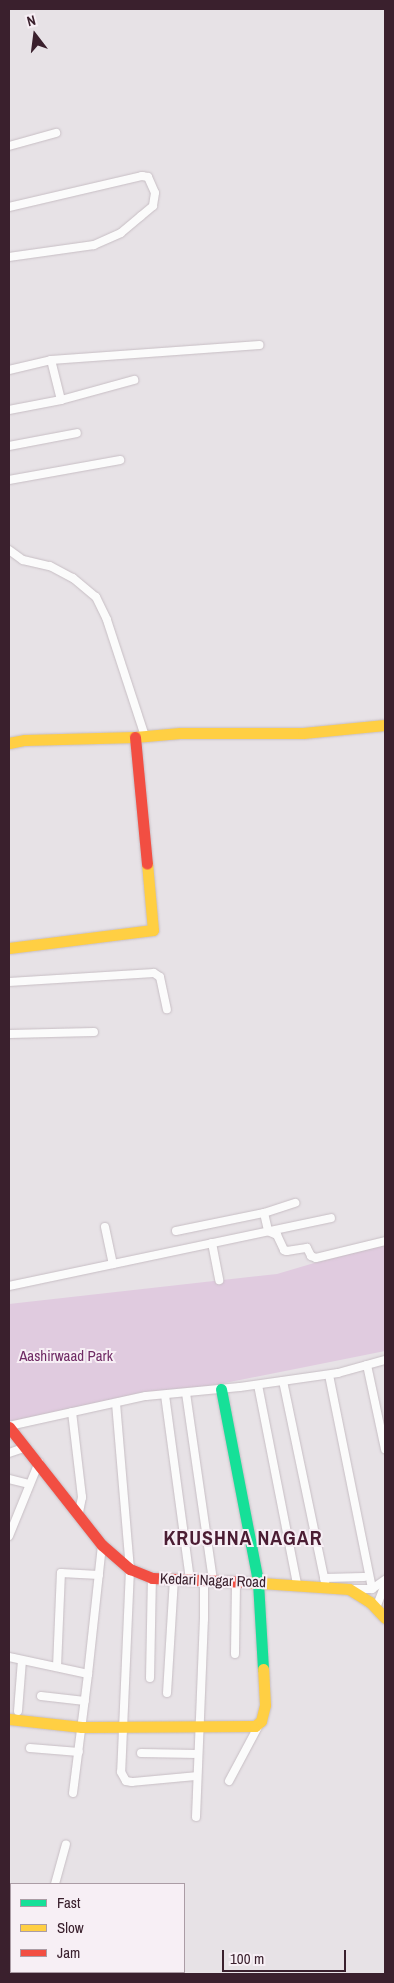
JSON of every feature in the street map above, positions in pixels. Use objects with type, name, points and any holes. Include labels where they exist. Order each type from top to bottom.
[{"type":"street","points":[[9,146],[56,133]]},
{"type":"street","points":[[9,207],[142,176],[148,177],[155,193],[153,206],[121,233],[94,245],[9,257]]},
{"type":"street","points":[[9,370],[51,360],[259,344]]},
{"type":"street","points":[[51,360],[61,400]]},
{"type":"street","points":[[9,410],[61,400],[134,380]]},
{"type":"street","points":[[9,446],[77,432]]},
{"type":"street","points":[[9,480],[120,460]]},
{"type":"street","points":[[9,550],[23,560],[50,566],[72,578],[96,597],[112,637],[140,737],[153,930],[9,948]]},
{"type":"street","points":[[9,743],[25,740],[140,737],[180,733],[303,733],[385,725]]},
{"type":"street","points":[[9,982],[154,972],[160,977],[167,1009]]},
{"type":"street","points":[[9,1034],[94,1032]]},
{"type":"street","points":[[176,1231],[264,1213],[295,1204]]},
{"type":"street","points":[[264,1213],[268,1231]]},
{"type":"street","points":[[9,1286],[331,1218]]},
{"type":"street","points":[[106,1227],[113,1264]]},
{"type":"street","points":[[268,1231],[278,1235],[284,1250],[307,1248],[311,1256],[316,1258],[385,1241]]},
{"type":"street","points":[[212,1243],[219,1280]]},
{"type":"street","points":[[9,1426],[116,1403],[164,1395],[329,1375],[385,1360]]},
{"type":"street","points":[[366,1365],[385,1449]]},
{"type":"street","points":[[329,1375],[372,1589]]},
{"type":"street","points":[[283,1381],[325,1582],[364,1577]]},
{"type":"street","points":[[258,1385],[297,1584]]},
{"type":"street","points":[[221,1389],[258,1582],[265,1705],[262,1721],[228,1781]]},
{"type":"street","points":[[186,1393],[208,1581],[198,1726],[196,1817]]},
{"type":"street","points":[[164,1395],[190,1581]]},
{"type":"street","points":[[116,1403],[130,1568],[121,1772],[126,1781],[132,1782],[197,1776]]},
{"type":"street","points":[[72,1412],[82,1497],[79,1513]]},
{"type":"street","name":"Kedari Nagar Road","points":[[9,1426],[79,1513],[102,1545],[130,1568],[152,1578],[174,1580],[297,1584],[325,1582],[349,1589],[370,1602],[385,1618]]},
{"type":"street","points":[[9,1454],[26,1447]]},
{"type":"street","points":[[9,1536],[12,1516],[39,1462]]},
{"type":"street","points":[[9,1479],[29,1484]]},
{"type":"street","points":[[73,1793],[102,1545]]},
{"type":"street","points":[[57,1667],[61,1573],[99,1574]]},
{"type":"street","points":[[150,1678],[152,1578]]},
{"type":"street","points":[[167,1693],[174,1580]]},
{"type":"street","points":[[349,1589],[372,1589],[385,1580]]},
{"type":"street","points":[[235,1654],[236,1581]]},
{"type":"street","points":[[376,1608],[385,1585]]},
{"type":"street","points":[[9,1649],[21,1660]]},
{"type":"street","points":[[9,1657],[88,1674]]},
{"type":"street","points":[[18,1711],[21,1660]]},
{"type":"street","points":[[41,1696],[85,1701]]},
{"type":"street","points":[[9,1719],[82,1727],[247,1727],[255,1726],[262,1721]]},
{"type":"street","points":[[30,1748],[79,1752]]},
{"type":"street","points":[[141,1753],[198,1754]]},
{"type":"street","points":[[55,1883],[66,1844]]},
{"type":"green space","name":"Aashirwaad Park","points":[[385,1242],[385,1351],[9,1426],[9,1304],[277,1274]]},
{"type":"traffic: fast","points":[[221,1389],[258,1582],[263,1669]]},
{"type":"traffic: slow","points":[[9,743],[25,740],[135,737],[180,733],[303,733],[385,725]]},
{"type":"traffic: slow","points":[[9,948],[153,930],[147,863]]},
{"type":"traffic: slow","points":[[246,1582],[349,1589],[370,1602],[385,1618]]},
{"type":"traffic: slow","points":[[9,1719],[82,1727],[255,1726],[261,1721],[265,1705],[263,1669]]},
{"type":"traffic: jam","points":[[135,737],[147,863]]},
{"type":"traffic: jam","points":[[9,1427],[102,1545],[130,1569],[152,1578],[246,1582]]},
{"type":"district","name":"KRUSHNA NAGAR","points":[[243,1537]]}]
